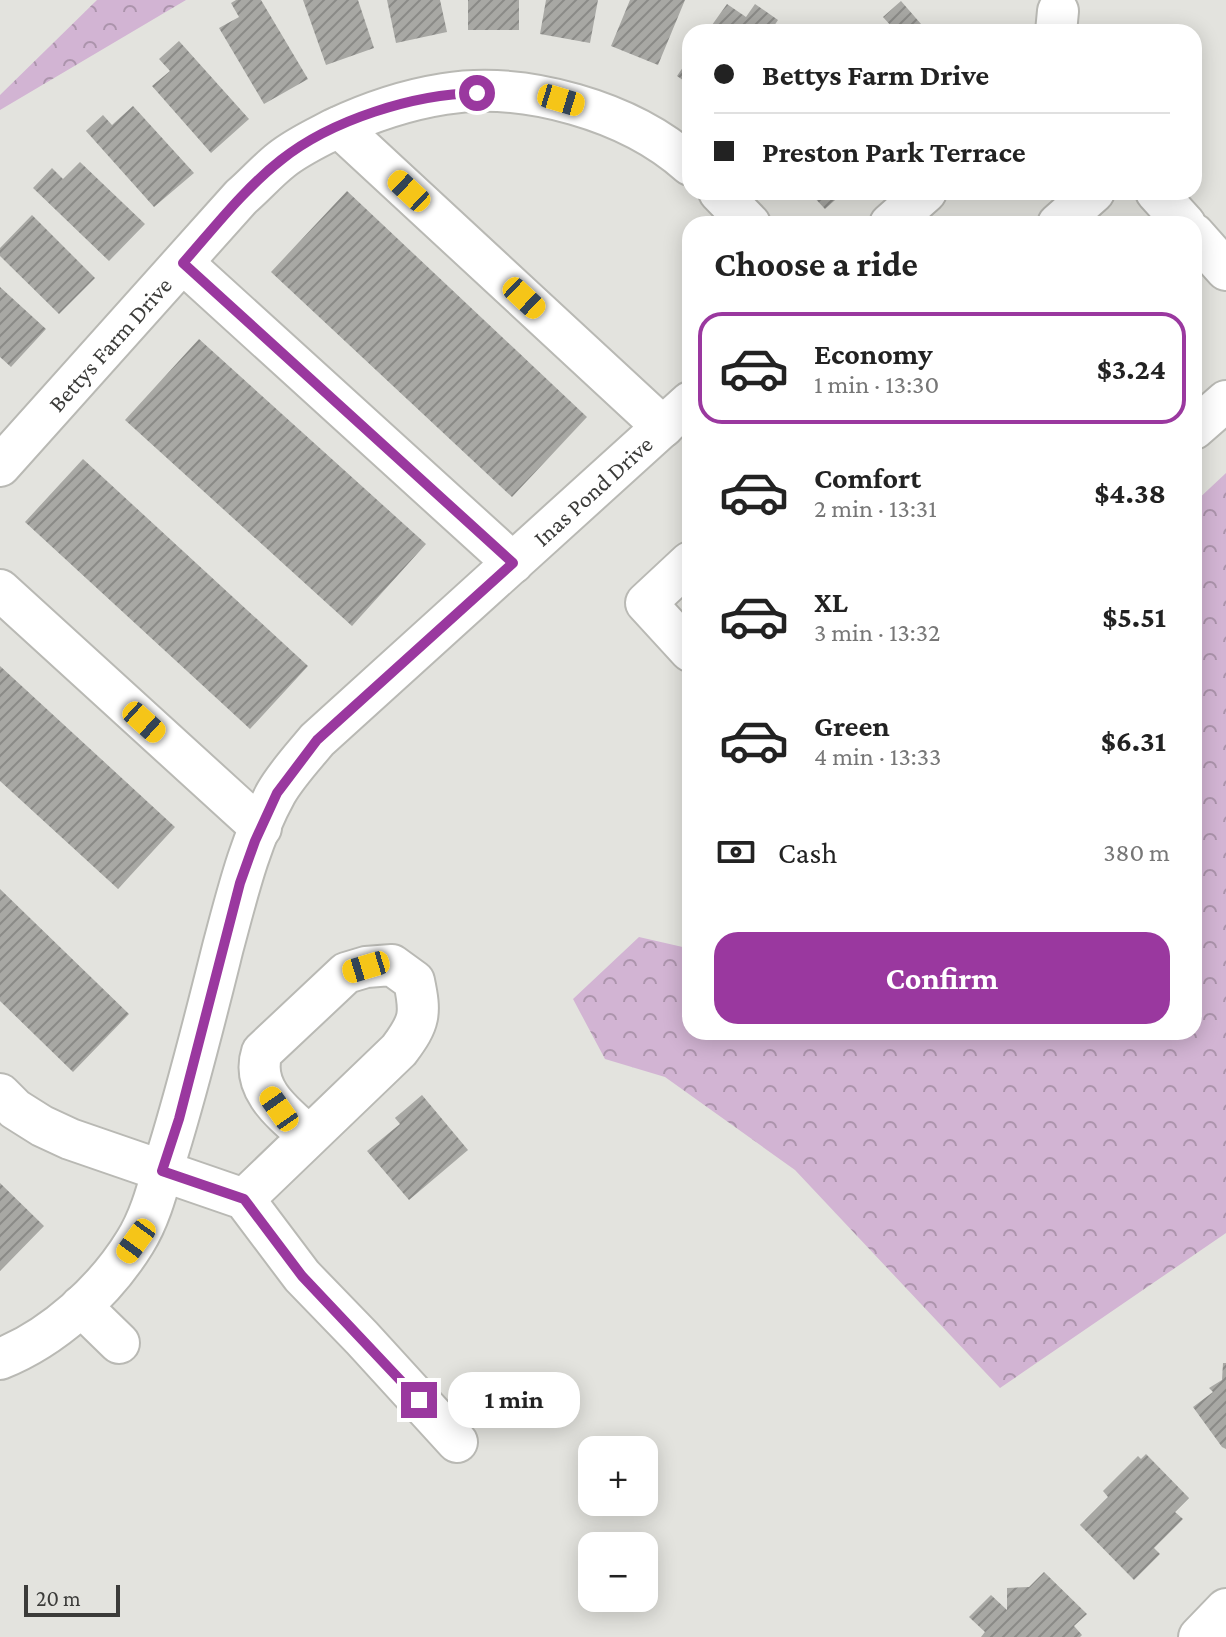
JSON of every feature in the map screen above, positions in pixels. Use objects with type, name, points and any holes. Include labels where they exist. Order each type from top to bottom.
[{"type":"street","name":"Bettys Farm Drive","points":[[0,466],[241,197],[282,159],[339,127],[403,102],[448,93],[506,92],[561,100],[607,114],[640,129],[682,159]]},
{"type":"street","points":[[339,127],[676,414]]},
{"type":"street","points":[[727,200],[742,216]]},
{"type":"street","points":[[899,216],[917,200]]},
{"type":"street","points":[[1067,216],[1085,200]]},
{"type":"street","points":[[1163,200],[1178,216]]},
{"type":"street","points":[[1202,243],[1226,270]]},
{"type":"street","points":[[183,263],[513,563]]},
{"type":"street","points":[[1202,422],[1226,401]]},
{"type":"street","name":"Inas Pond Drive","points":[[0,1359],[20,1351],[81,1306],[115,1270],[136,1241],[150,1211],[179,1119],[240,883],[277,793],[317,740],[676,414]]},
{"type":"street","points":[[682,569],[646,603],[682,642]]},
{"type":"street","points":[[0,590],[261,828]]},
{"type":"street","points":[[0,1094],[15,1109],[70,1139],[244,1199],[302,1276],[457,1442]]},
{"type":"street","points":[[244,1199],[309,1136]]},
{"type":"street","points":[[81,1306],[119,1343]]},
{"type":"street","points":[[1199,1637],[1226,1609]]},
{"type":"green space","points":[[97,0],[186,0],[0,110],[0,95]]},
{"type":"green space","points":[[1226,473],[1226,1233],[1000,1388],[795,1170],[665,1077],[605,1059],[573,999],[639,937],[682,947],[682,1040],[1202,1040],[1202,496]]},
{"type":"building","points":[[236,0],[261,0],[308,79],[264,104],[219,28],[239,17],[231,3]]},
{"type":"building","points":[[303,0],[358,0],[374,48],[326,65]]},
{"type":"building","points":[[387,0],[440,0],[447,32],[396,43]]},
{"type":"building","points":[[468,0],[519,0],[519,30],[468,30]]},
{"type":"building","points":[[546,0],[598,0],[590,43],[540,34]]},
{"type":"building","points":[[630,0],[685,0],[658,65],[611,46]]},
{"type":"building","points":[[901,1],[921,24],[889,24],[883,17]]},
{"type":"building","points":[[727,4],[746,17],[755,4],[778,20],[775,24],[713,24]]},
{"type":"building","points":[[179,41],[249,119],[211,153],[152,86],[170,71],[159,59]]},
{"type":"building","points":[[133,106],[194,173],[154,207],[86,131],[103,115],[112,125]]},
{"type":"building","points":[[80,162],[145,224],[109,261],[33,188],[52,168],[63,179]]},
{"type":"building","points":[[347,191],[587,417],[512,497],[271,272]]},
{"type":"building","points":[[817,200],[835,200],[825,209]]},
{"type":"building","points":[[32,215],[95,278],[59,314],[0,256],[0,248]]},
{"type":"building","points":[[0,287],[46,329],[11,367],[0,357]]},
{"type":"building","points":[[199,339],[426,544],[352,626],[125,420]]},
{"type":"building","points":[[83,459],[308,666],[250,729],[25,522]]},
{"type":"building","points":[[0,666],[175,827],[118,889],[0,781]]},
{"type":"building","points":[[0,889],[129,1014],[73,1072],[0,1001]]},
{"type":"building","points":[[422,1095],[468,1150],[409,1200],[367,1151],[400,1124],[395,1118]]},
{"type":"building","points":[[0,1183],[44,1226],[0,1271]]},
{"type":"building","points":[[1223,1363],[1226,1363],[1226,1449],[1193,1407],[1213,1392],[1209,1388],[1222,1380]]},
{"type":"building","points":[[1146,1454],[1189,1498],[1175,1512],[1183,1519],[1154,1548],[1160,1554],[1134,1580],[1080,1525],[1108,1497],[1103,1491],[1138,1456],[1141,1459]]},
{"type":"building","points":[[1044,1572],[1087,1614],[1074,1626],[1082,1635],[981,1637],[985,1632],[969,1617],[991,1595],[1007,1610],[1007,1588],[1029,1587]]},
{"type":"route","points":[[419,1400],[302,1276],[244,1199],[162,1171],[179,1119],[240,883],[277,793],[317,740],[513,563],[183,263],[241,197],[282,159],[321,136],[403,102],[448,93],[477,93]]}]
